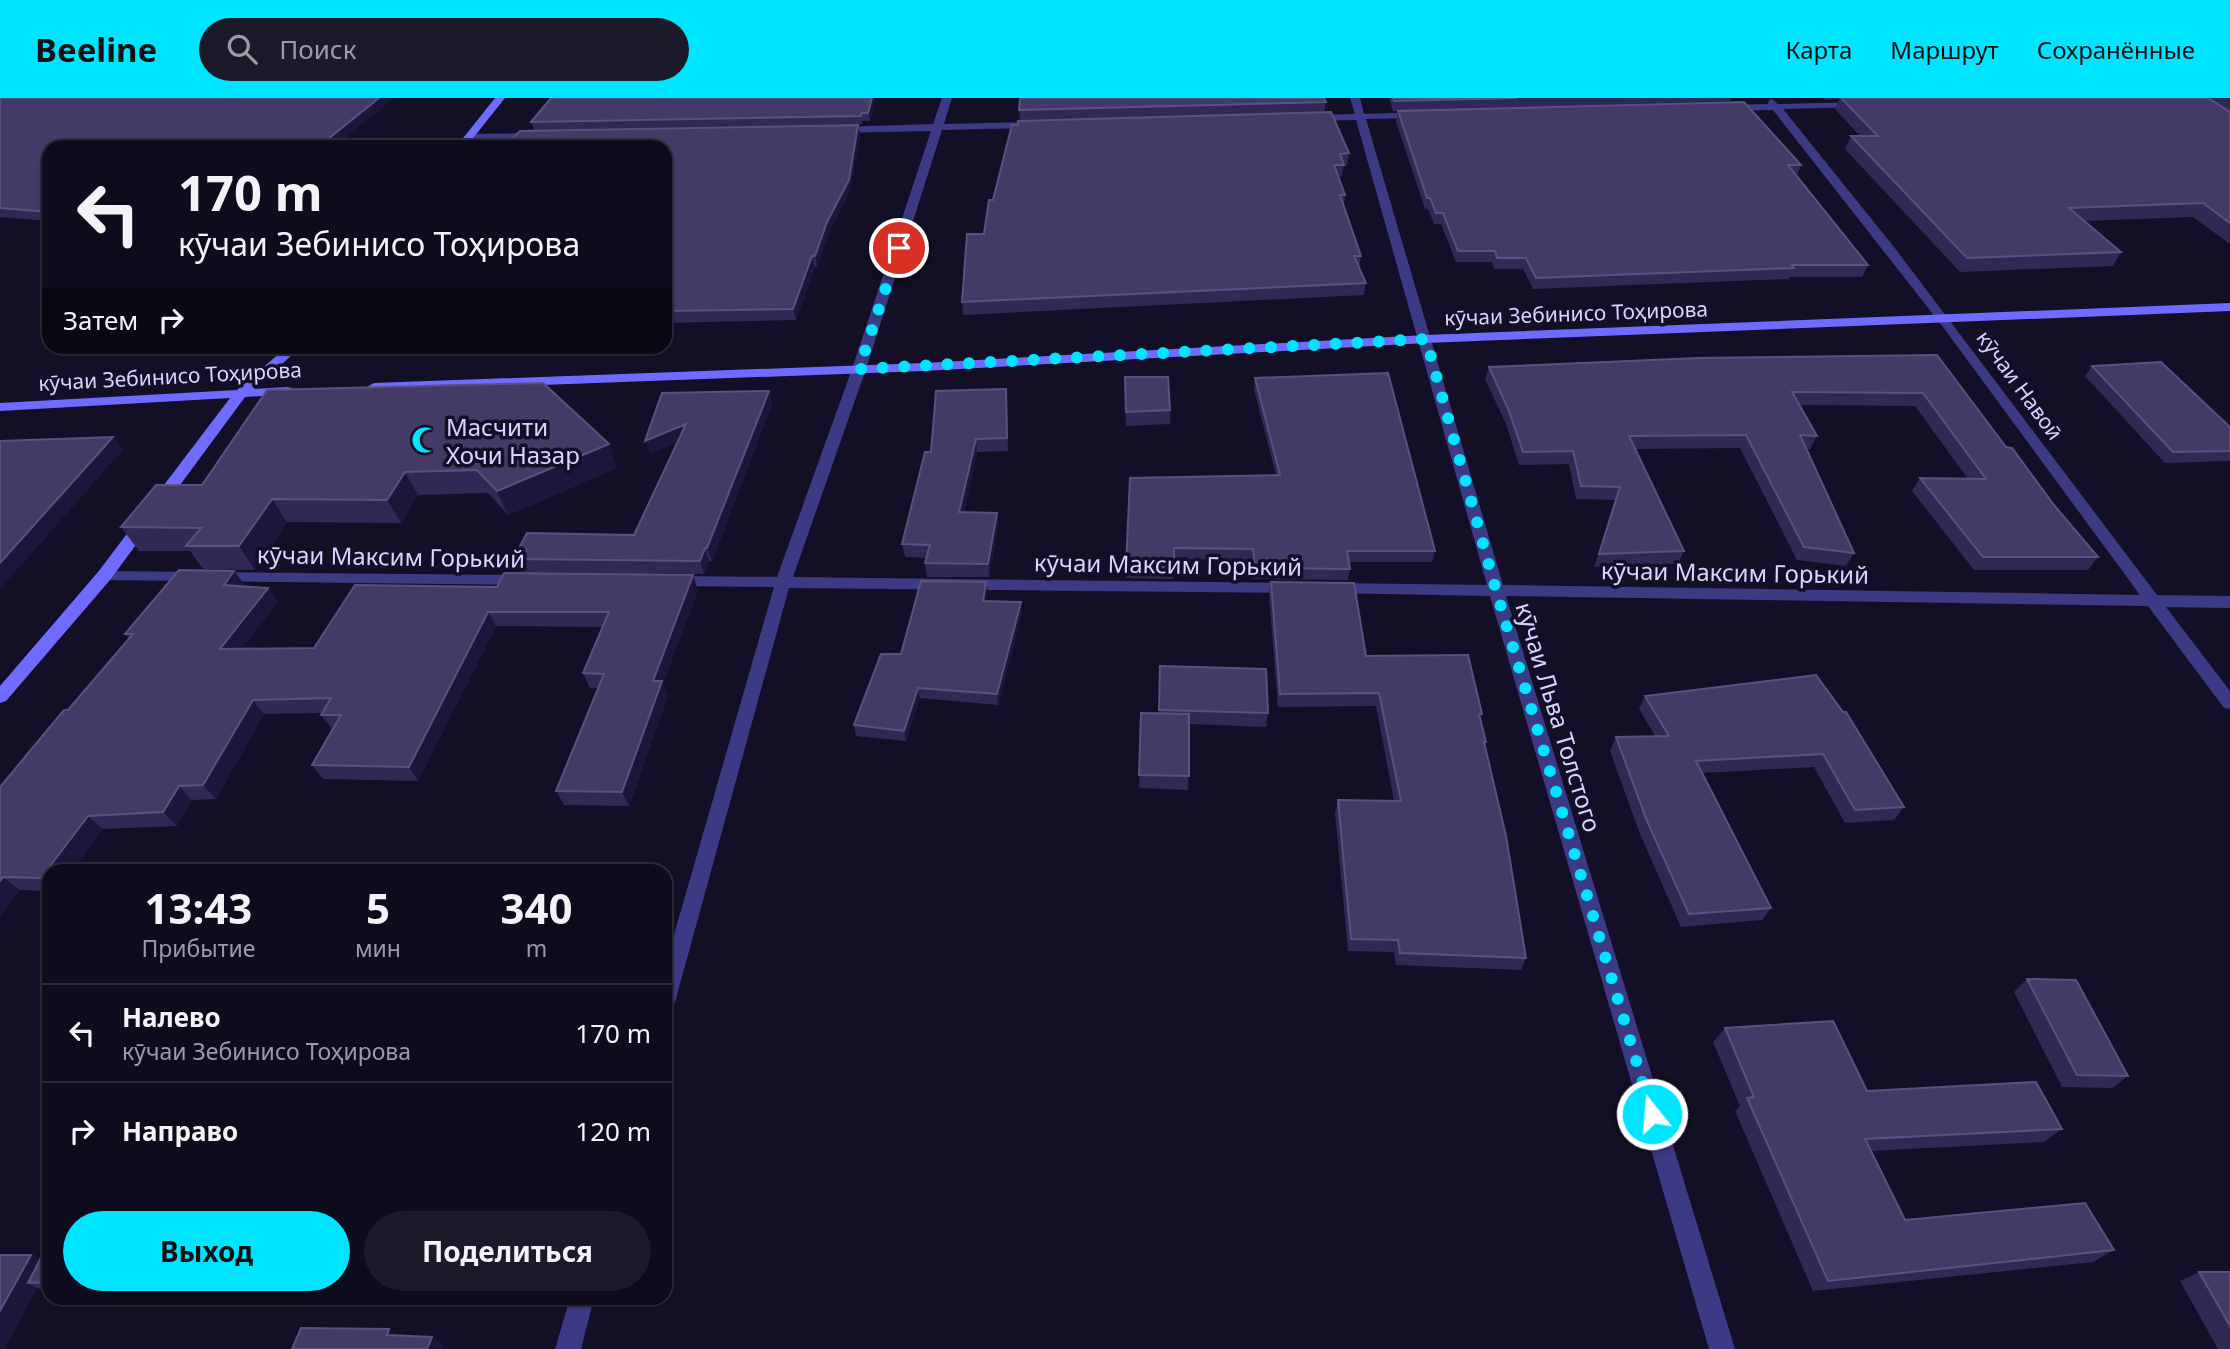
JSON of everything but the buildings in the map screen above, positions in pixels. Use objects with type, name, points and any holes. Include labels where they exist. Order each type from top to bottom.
[{"type":"main road","points":[[467,140],[500,98]]},
{"type":"main road","name":"кӯчаи Зебинисо Тоҳирова","points":[[365,388],[859,369],[1426,339],[2230,307]]},
{"type":"main road","points":[[0,697],[104,576],[242,392],[287,354]]},
{"type":"main road","name":"кӯчаи Зебинисо Тоҳирова","points":[[0,407],[297,390]]},
{"type":"street","points":[[672,977],[783,582],[859,369],[947,98]]},
{"type":"street","name":"кӯчаи Льва Толстого","points":[[1355,98],[1496,590],[1722,1349]]},
{"type":"street","points":[[1721,108],[1773,102],[1871,104]]},
{"type":"street","name":"кӯчаи Навоӣ","points":[[1773,102],[1946,320],[2230,703]]},
{"type":"street","points":[[1294,119],[1431,115]]},
{"type":"street","points":[[828,130],[1047,125]]},
{"type":"street","points":[[469,137],[552,135]]},
{"type":"street","name":"кӯчаи Максим Горький","points":[[104,576],[534,580]]},
{"type":"street","name":"кӯчаи Максим Горький","points":[[658,581],[1496,590],[2230,602]]},
{"type":"street","points":[[568,1349],[580,1305]]},
{"type":"place","name":"Масчити Хочи Назар","points":[[425,440]]},
{"type":"route","points":[[899,248],[859,369],[1426,339],[1496,590],[1652,1114]]}]
